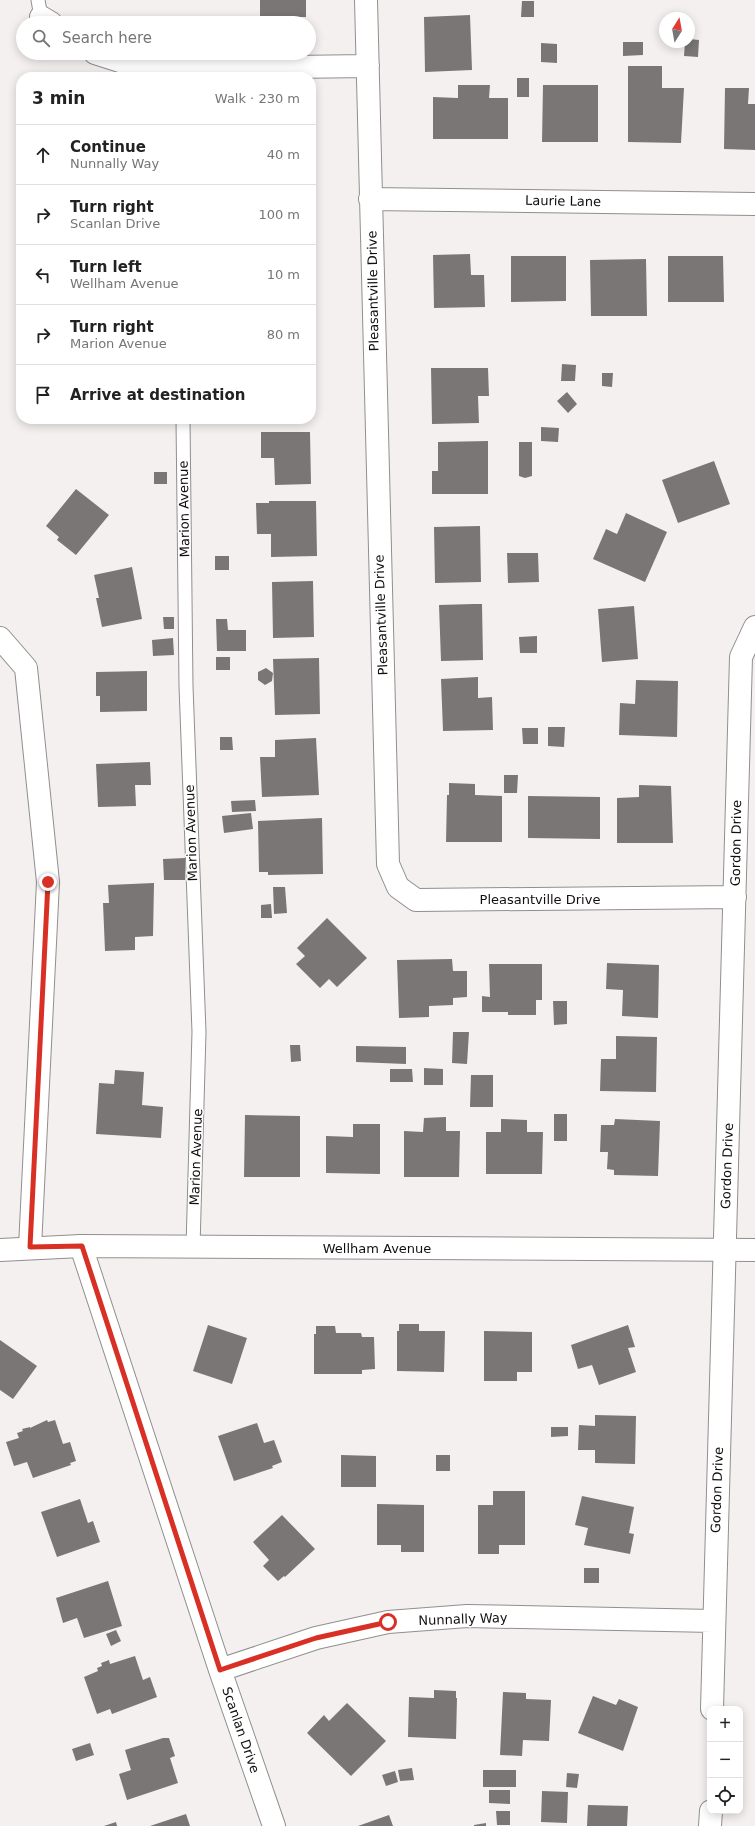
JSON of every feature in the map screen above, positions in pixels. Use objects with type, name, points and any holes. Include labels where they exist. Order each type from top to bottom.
[{"type":"street","name":"Pleasantville Drive","points":[[366,0],[388,864],[398,887],[416,900],[735,897]]},
{"type":"street","points":[[117,60],[145,69],[368,66]]},
{"type":"street","name":"Laurie Lane","points":[[370,199],[755,204]]},
{"type":"street","name":"Gordon Drive","points":[[712,1706],[713,1620],[741,657],[755,627]]},
{"type":"street","points":[[0,638],[26,668],[48,882],[30,1247]]},
{"type":"street","name":"Wellham Avenue","points":[[0,1250],[30,1247],[82,1246],[755,1250]]},
{"type":"street","name":"Scanlan Drive","points":[[82,1246],[220,1670],[274,1826]]},
{"type":"street","name":"Nunnally Way","points":[[220,1670],[316,1638],[388,1622],[467,1616],[713,1620]]},
{"type":"street","points":[[710,1826],[711,1814]]},
{"type":"lane","name":"Marion Avenue","points":[[183,424],[186,686],[199,1032],[193,1247]]},
{"type":"building","points":[[260,0],[306,0],[306,16],[260,16]]},
{"type":"building","points":[[522,1],[534,1],[534,17],[521,17]]},
{"type":"building","points":[[470,15],[472,70],[425,72],[424,17]]},
{"type":"building","points":[[695,40],[699,40],[698,57],[684,56],[685,48],[695,48]]},
{"type":"building","points":[[623,42],[643,42],[643,55],[623,56]]},
{"type":"building","points":[[541,43],[557,44],[557,63],[541,62]]},
{"type":"building","points":[[628,66],[662,66],[662,88],[684,88],[681,143],[628,142]]},
{"type":"building","points":[[517,78],[529,78],[529,97],[517,97]]},
{"type":"building","points":[[458,85],[490,85],[489,98],[508,98],[508,139],[433,139],[433,97],[458,98]]},
{"type":"building","points":[[543,85],[598,85],[598,142],[542,142]]},
{"type":"building","points":[[725,88],[749,88],[748,104],[755,104],[755,150],[724,149]]},
{"type":"building","points":[[470,254],[471,275],[484,275],[485,307],[434,308],[433,255]]},
{"type":"building","points":[[511,256],[566,256],[566,301],[511,302]]},
{"type":"building","points":[[668,256],[723,256],[724,302],[668,302]]},
{"type":"building","points":[[646,259],[647,316],[591,316],[590,260]]},
{"type":"building","points":[[562,364],[576,365],[575,381],[561,381]]},
{"type":"building","points":[[431,368],[488,368],[489,396],[478,396],[479,423],[432,424]]},
{"type":"building","points":[[602,373],[613,373],[612,387],[602,386]]},
{"type":"building","points":[[567,392],[577,404],[568,413],[557,401]]},
{"type":"building","points":[[541,427],[559,428],[558,442],[541,441]]},
{"type":"building","points":[[261,432],[310,432],[311,484],[275,485],[274,458],[261,458]]},
{"type":"building","points":[[488,441],[488,494],[432,494],[432,471],[438,471],[438,442]]},
{"type":"building","points":[[519,442],[532,442],[532,476],[525,478],[519,476]]},
{"type":"building","points":[[714,461],[730,504],[678,523],[662,480]]},
{"type":"building","points":[[154,472],[167,472],[167,484],[154,484]]},
{"type":"building","points":[[76,489],[109,515],[76,555],[57,540],[59,537],[46,526]]},
{"type":"building","points":[[269,501],[316,501],[317,556],[271,557],[271,534],[257,534],[256,503],[269,503]]},
{"type":"building","points":[[626,513],[667,532],[645,582],[593,559],[606,529],[617,534]]},
{"type":"building","points":[[480,526],[481,582],[435,583],[434,527]]},
{"type":"building","points":[[507,553],[538,553],[539,582],[508,583]]},
{"type":"building","points":[[215,556],[229,556],[229,570],[215,570]]},
{"type":"building","points":[[132,567],[142,619],[102,627],[96,598],[99,598],[94,575]]},
{"type":"building","points":[[313,581],[314,637],[273,638],[272,582]]},
{"type":"building","points":[[482,604],[483,660],[441,661],[439,605]]},
{"type":"building","points":[[634,606],[638,659],[602,662],[598,609]]},
{"type":"building","points":[[163,617],[174,617],[174,629],[164,629]]},
{"type":"building","points":[[216,619],[227,619],[228,630],[246,630],[246,651],[217,651]]},
{"type":"building","points":[[537,636],[537,653],[520,653],[519,637]]},
{"type":"building","points":[[173,638],[174,655],[153,656],[152,640]]},
{"type":"building","points":[[216,657],[230,657],[230,670],[216,670]]},
{"type":"building","points":[[319,658],[320,714],[275,715],[273,659]]},
{"type":"building","points":[[266,668],[273,673],[272,681],[265,685],[258,680],[258,672]]},
{"type":"building","points":[[147,671],[147,711],[100,712],[100,696],[96,696],[96,672]]},
{"type":"building","points":[[478,677],[478,698],[492,697],[493,730],[443,731],[441,679]]},
{"type":"building","points":[[636,680],[678,681],[677,737],[619,735],[620,703],[635,704]]},
{"type":"building","points":[[548,727],[565,727],[564,747],[548,746]]},
{"type":"building","points":[[522,728],[538,728],[538,744],[523,744]]},
{"type":"building","points":[[220,737],[232,737],[233,750],[220,750]]},
{"type":"building","points":[[316,738],[319,795],[262,797],[260,757],[275,757],[275,740]]},
{"type":"building","points":[[150,762],[151,785],[135,785],[136,806],[98,807],[96,764]]},
{"type":"building","points":[[504,775],[518,775],[517,793],[504,793]]},
{"type":"building","points":[[449,783],[475,784],[475,795],[502,796],[502,842],[446,842],[447,795],[449,795]]},
{"type":"building","points":[[639,785],[671,786],[673,843],[617,843],[617,798],[639,797]]},
{"type":"building","points":[[528,796],[600,797],[600,839],[528,838]]},
{"type":"building","points":[[255,800],[256,811],[232,812],[231,801]]},
{"type":"building","points":[[251,813],[253,829],[224,833],[222,816]]},
{"type":"building","points":[[322,818],[323,874],[268,875],[268,872],[259,872],[258,821]]},
{"type":"building","points":[[185,858],[185,880],[164,880],[163,859]]},
{"type":"building","points":[[154,883],[153,936],[135,937],[135,950],[105,951],[103,903],[109,903],[108,885]]},
{"type":"building","points":[[273,887],[285,887],[287,913],[274,914]]},
{"type":"building","points":[[271,904],[272,918],[261,918],[261,905]]},
{"type":"building","points":[[327,918],[367,958],[337,987],[329,979],[320,988],[296,964],[305,956],[297,948]]},
{"type":"building","points":[[452,959],[453,971],[467,971],[467,997],[453,998],[453,1005],[429,1006],[429,1017],[399,1018],[397,960]]},
{"type":"building","points":[[607,963],[659,965],[658,1018],[622,1016],[623,990],[606,989]]},
{"type":"building","points":[[489,964],[542,964],[542,1000],[536,1000],[536,1015],[508,1015],[508,1012],[482,1012],[482,996],[490,997]]},
{"type":"building","points":[[553,1001],[567,1001],[567,1024],[554,1025]]},
{"type":"building","points":[[453,1032],[469,1032],[467,1064],[452,1063]]},
{"type":"building","points":[[616,1036],[657,1037],[656,1092],[600,1091],[601,1059],[616,1059]]},
{"type":"building","points":[[290,1045],[300,1045],[301,1061],[291,1062]]},
{"type":"building","points":[[356,1046],[406,1047],[406,1064],[356,1062]]},
{"type":"building","points":[[424,1068],[443,1069],[443,1085],[424,1085]]},
{"type":"building","points":[[390,1069],[412,1069],[413,1082],[390,1082]]},
{"type":"building","points":[[115,1070],[144,1072],[142,1105],[163,1107],[161,1138],[96,1134],[99,1083],[114,1084]]},
{"type":"building","points":[[471,1075],[493,1075],[493,1107],[470,1107]]},
{"type":"building","points":[[554,1114],[567,1114],[567,1141],[554,1141]]},
{"type":"building","points":[[245,1115],[300,1116],[300,1177],[244,1177]]},
{"type":"building","points":[[446,1117],[446,1131],[460,1131],[459,1177],[404,1177],[404,1131],[423,1132],[424,1118]]},
{"type":"building","points":[[501,1119],[527,1120],[527,1132],[543,1132],[542,1174],[486,1174],[486,1132],[501,1132]]},
{"type":"building","points":[[615,1119],[660,1121],[658,1176],[614,1175],[614,1170],[607,1169],[608,1152],[600,1152],[601,1125],[614,1125]]},
{"type":"building","points":[[353,1124],[380,1124],[380,1174],[326,1173],[326,1136],[353,1137]]},
{"type":"building","points":[[399,1324],[419,1324],[419,1331],[445,1331],[444,1372],[397,1371],[397,1331],[399,1331]]},
{"type":"building","points":[[208,1325],[247,1338],[232,1384],[193,1371]]},
{"type":"building","points":[[628,1325],[635,1347],[628,1348],[636,1372],[599,1385],[592,1365],[578,1369],[571,1345]]},
{"type":"building","points":[[316,1326],[335,1326],[336,1333],[361,1333],[362,1337],[374,1337],[375,1369],[362,1370],[362,1374],[314,1374],[314,1334],[316,1334]]},
{"type":"building","points":[[484,1331],[532,1332],[532,1372],[517,1372],[517,1381],[484,1381]]},
{"type":"building","points":[[0,1340],[37,1366],[13,1399],[0,1390]]},
{"type":"building","points":[[595,1415],[636,1416],[635,1464],[595,1463],[595,1450],[578,1450],[579,1425],[595,1426]]},
{"type":"building","points":[[47,1420],[48,1422],[55,1420],[63,1444],[70,1442],[76,1461],[70,1463],[71,1465],[33,1478],[27,1462],[14,1466],[6,1442],[19,1438],[17,1433],[23,1431],[22,1429],[30,1428]]},
{"type":"building","points":[[257,1423],[264,1443],[274,1440],[282,1462],[272,1466],[273,1468],[234,1481],[218,1436]]},
{"type":"building","points":[[551,1427],[568,1427],[568,1436],[551,1437]]},
{"type":"building","points":[[341,1455],[376,1456],[376,1487],[341,1487]]},
{"type":"building","points":[[436,1455],[450,1455],[450,1471],[436,1471]]},
{"type":"building","points":[[493,1491],[525,1491],[525,1545],[499,1545],[499,1554],[478,1554],[478,1505],[493,1505]]},
{"type":"building","points":[[582,1496],[634,1507],[629,1533],[634,1534],[630,1554],[584,1545],[588,1528],[575,1525]]},
{"type":"building","points":[[80,1499],[88,1523],[93,1521],[100,1542],[57,1557],[41,1512]]},
{"type":"building","points":[[377,1504],[424,1505],[424,1552],[401,1552],[401,1545],[377,1545]]},
{"type":"building","points":[[282,1515],[315,1549],[285,1577],[284,1576],[278,1581],[263,1566],[269,1560],[253,1542]]},
{"type":"building","points":[[584,1568],[599,1568],[599,1583],[584,1583]]},
{"type":"building","points":[[108,1581],[122,1626],[84,1638],[77,1618],[63,1623],[56,1598]]},
{"type":"building","points":[[116,1630],[121,1641],[111,1646],[106,1634]]},
{"type":"building","points":[[135,1656],[143,1680],[150,1677],[157,1697],[112,1714],[110,1709],[97,1714],[84,1677],[98,1671],[97,1668],[102,1666],[101,1663],[109,1660],[110,1664]]},
{"type":"building","points":[[434,1690],[456,1691],[456,1739],[408,1737],[409,1697],[434,1698]]},
{"type":"building","points":[[503,1692],[526,1693],[526,1699],[551,1700],[549,1741],[523,1740],[522,1756],[500,1755]]},
{"type":"building","points":[[593,1696],[616,1705],[619,1699],[638,1707],[623,1751],[578,1733]]},
{"type":"building","points":[[347,1703],[386,1741],[351,1776],[307,1733],[324,1715],[329,1721]]},
{"type":"building","points":[[163,1738],[169,1738],[175,1756],[170,1758],[178,1783],[127,1800],[119,1774],[131,1770],[125,1750]]},
{"type":"building","points":[[90,1743],[94,1755],[76,1761],[72,1749]]},
{"type":"building","points":[[412,1768],[414,1780],[400,1781],[398,1770]]},
{"type":"building","points":[[483,1770],[516,1770],[516,1787],[483,1787]]},
{"type":"building","points":[[395,1771],[398,1782],[386,1786],[382,1775]]},
{"type":"building","points":[[567,1773],[579,1774],[577,1788],[566,1787]]},
{"type":"building","points":[[489,1790],[510,1790],[510,1804],[489,1803]]},
{"type":"building","points":[[542,1791],[568,1792],[567,1823],[541,1822]]},
{"type":"building","points":[[588,1805],[628,1806],[627,1826],[587,1826]]},
{"type":"building","points":[[496,1811],[510,1811],[510,1825],[497,1825]]},
{"type":"building","points":[[186,1814],[190,1826],[150,1826]]},
{"type":"building","points":[[389,1815],[393,1826],[358,1826]]},
{"type":"building","points":[[116,1822],[117,1826],[104,1826]]},
{"type":"building","points":[[486,1823],[486,1826],[474,1826],[474,1825]]},
{"type":"route","points":[[48,882],[30,1247],[82,1246],[220,1670],[316,1638],[388,1622]]}]
